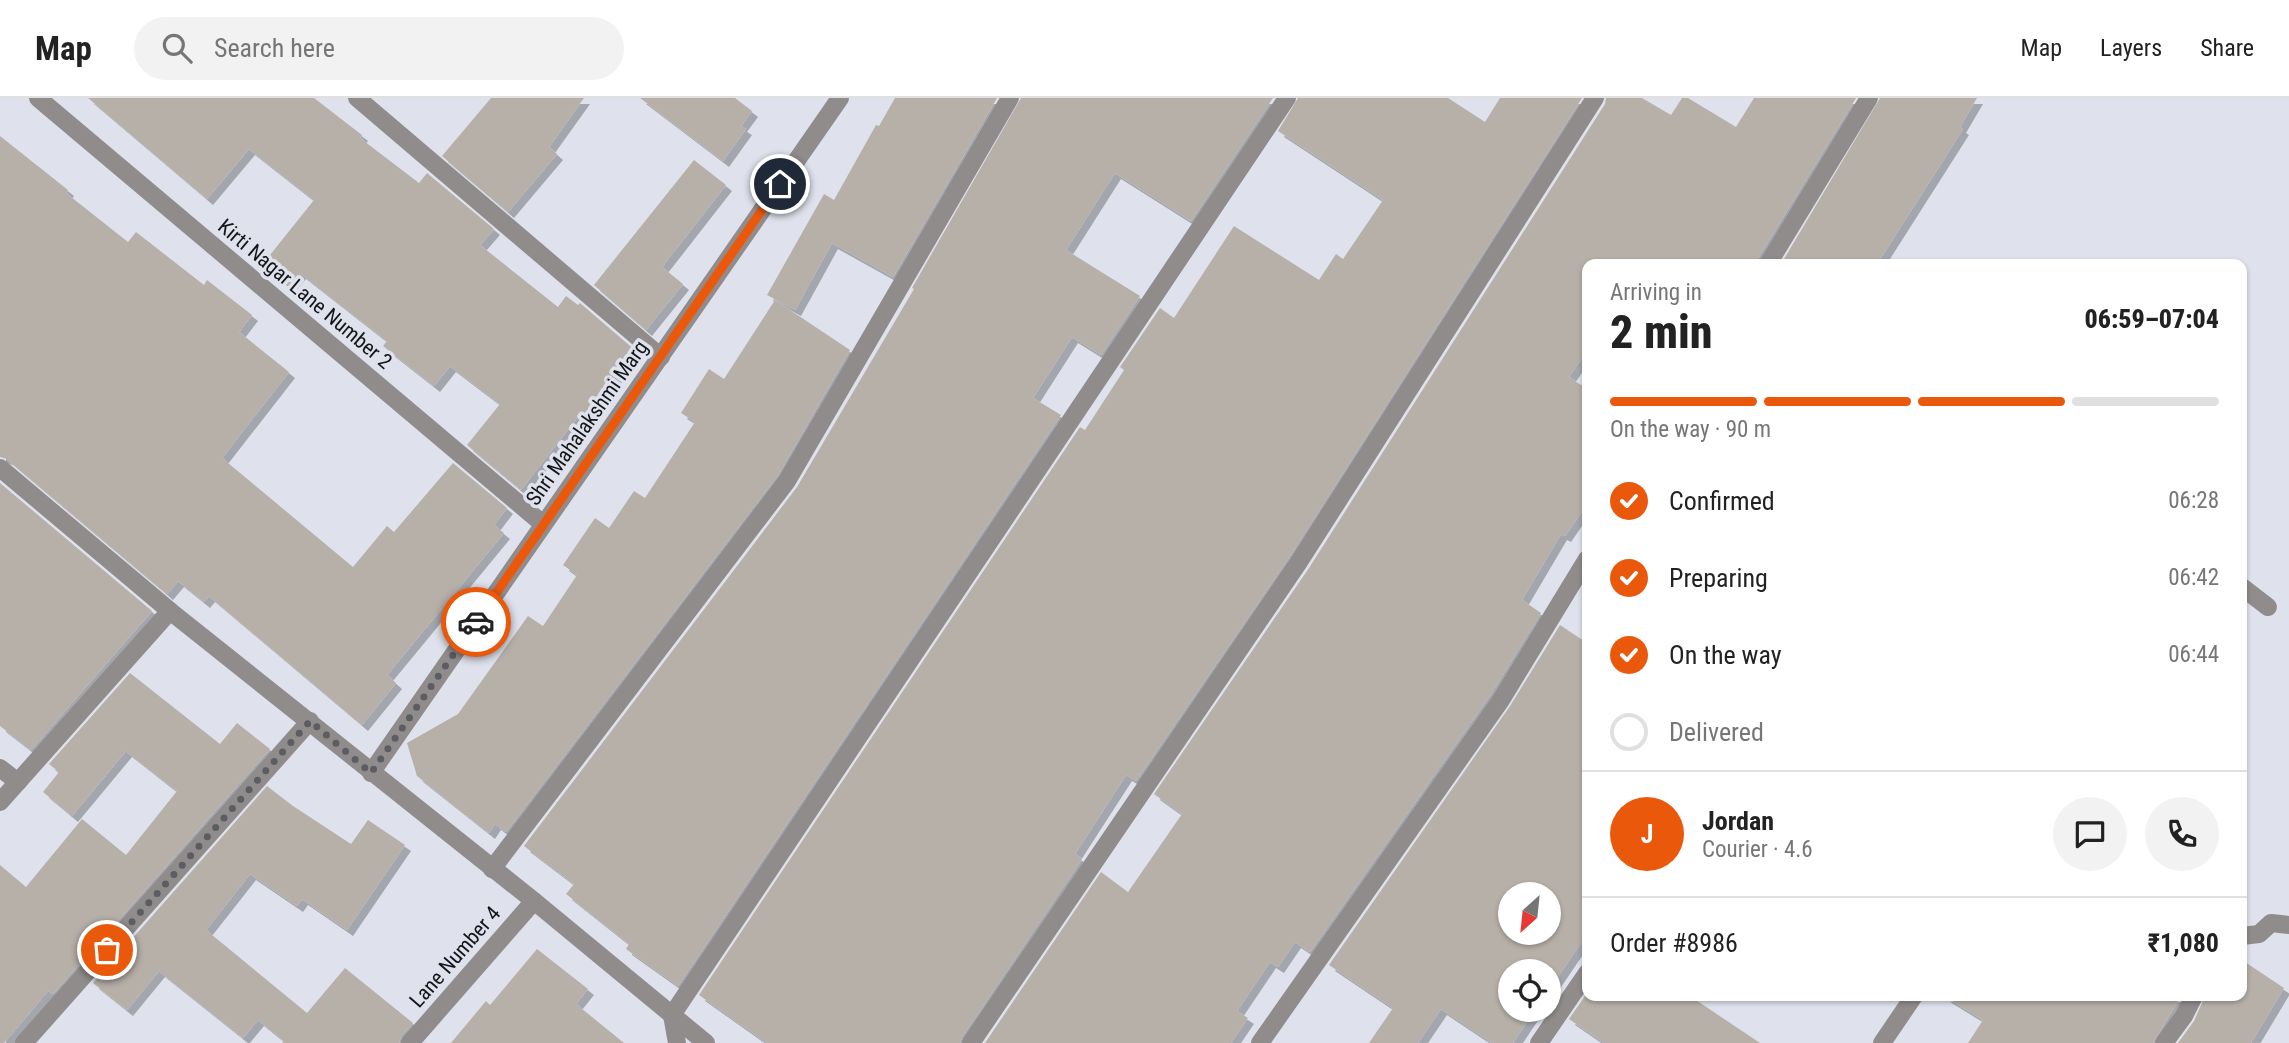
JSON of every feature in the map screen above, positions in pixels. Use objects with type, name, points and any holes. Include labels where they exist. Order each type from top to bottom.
[{"type":"street","name":"Kirti Nagar Lane Number 2","points":[[38,98],[543,524]]},
{"type":"street","points":[[357,98],[661,357]]},
{"type":"street","name":"Shri Mahalakshmi Marg","points":[[371,773],[840,98]]},
{"type":"street","points":[[492,869],[787,481],[1010,98]]},
{"type":"street","points":[[677,1043],[672,1015],[1287,98]]},
{"type":"street","points":[[971,1043],[1299,562],[1595,98]]},
{"type":"street","points":[[1771,259],[1870,98]]},
{"type":"street","points":[[0,468],[170,611],[534,901],[706,1043]]},
{"type":"street","points":[[1260,1043],[1501,700],[1582,567]]},
{"type":"street","points":[[2247,591],[2268,607]]},
{"type":"street","points":[[0,802],[170,611]]},
{"type":"street","points":[[24,1043],[310,721]]},
{"type":"street","points":[[0,768],[18,782]]},
{"type":"street","name":"Lane Number 4","points":[[410,1043],[534,901]]},
{"type":"street","points":[[2247,935],[2259,934],[2271,923],[2289,925]]},
{"type":"street","points":[[1539,1043],[1582,980]]},
{"type":"street","points":[[1882,1043],[1911,1001]]},
{"type":"street","points":[[2164,1043],[2192,1001]]},
{"type":"building","points":[[88,98],[314,98],[362,135],[360,138],[419,183],[427,173],[494,229],[480,245],[558,307],[566,296],[578,305],[580,303],[636,351],[584,417],[580,414],[521,490],[467,445],[500,404],[450,366],[434,386],[383,346],[387,341],[300,273],[289,286],[262,265],[314,200],[249,149],[207,199]]},
{"type":"building","points":[[491,98],[584,98],[549,147],[557,154],[508,212],[442,156]]},
{"type":"building","points":[[640,98],[735,98],[752,111],[741,126],[746,129],[723,161]]},
{"type":"building","points":[[895,98],[997,98],[893,277],[832,243],[795,310],[767,295],[824,194],[834,200],[876,125],[879,126]]},
{"type":"building","points":[[1021,98],[1273,98],[1191,221],[1115,173],[1066,250],[1140,296],[1101,355],[1072,337],[1033,398],[1061,415],[678,986],[626,949],[629,944],[566,894],[574,884],[524,846],[797,487],[914,289],[912,288]]},
{"type":"building","points":[[1298,98],[1448,98],[1485,122],[1500,98],[1582,98],[1290,556],[1136,781],[1126,775],[1075,854],[1082,859],[960,1043],[767,1043],[699,995],[1080,427],[1085,430],[1124,370],[1120,367],[1160,308],[1174,318],[1234,226],[1319,280],[1336,254],[1343,259],[1383,200],[1278,131]]},
{"type":"building","points":[[1606,98],[1642,98],[1671,115],[1682,98],[1688,98],[1736,127],[1754,98],[1856,98],[1758,259],[1582,259],[1582,358],[1569,377],[1582,386],[1582,511],[1565,536],[1561,534],[1522,600],[1541,613],[1491,694],[1310,952],[1295,942],[1278,967],[1270,962],[1237,1011],[1248,1018],[1231,1043],[985,1043],[1101,872],[1128,892],[1182,814],[1154,794],[1309,568],[1605,104]]},
{"type":"building","points":[[1880,98],[1977,98],[1960,127],[1963,129],[1880,259],[1784,259]]},
{"type":"building","points":[[0,136],[128,242],[136,232],[204,285],[207,280],[252,315],[239,332],[289,372],[222,458],[353,567],[387,526],[394,532],[453,463],[507,508],[494,525],[504,533],[387,675],[396,683],[362,725],[209,596],[204,602],[178,581],[167,594],[7,459],[0,457]]},
{"type":"building","points":[[694,160],[726,185],[662,267],[683,284],[646,330],[594,285]]},
{"type":"building","points":[[775,300],[850,350],[778,475],[506,832],[495,824],[489,833],[417,776],[407,743],[458,714],[528,616],[543,626],[577,575],[563,565],[595,518],[609,528],[634,491],[645,498],[695,422],[681,413],[709,369],[724,379]]},
{"type":"building","points":[[0,483],[152,611],[31,750],[0,726]]},
{"type":"building","points":[[1560,625],[1582,640],[1582,941],[1561,972],[1561,959],[1498,959],[1498,1022],[1527,1022],[1513,1043],[1492,1043],[1441,1009],[1418,1043],[1369,1043],[1393,1008],[1329,965],[1510,706]]},
{"type":"building","points":[[130,673],[220,744],[237,723],[270,749],[53,994],[48,991],[4,1043],[0,1043],[0,865],[26,887],[82,819],[126,855],[177,791],[126,751],[72,816],[43,792],[59,772],[49,764]]},
{"type":"building","points":[[267,786],[351,844],[368,820],[405,845],[347,930],[302,899],[297,906],[250,874],[206,930],[307,1013],[345,968],[413,1023],[401,1036],[399,1043],[282,1043],[284,1041],[258,1020],[243,1038],[159,971],[127,1010],[93,983]]},
{"type":"building","points":[[537,949],[588,989],[576,1004],[624,1043],[451,1043],[486,1001],[490,1005]]},
{"type":"building","points":[[2247,963],[2284,988],[2251,1043],[2178,1043],[2194,1021],[2203,1001],[2247,1001]]},
{"type":"building","points":[[1582,1000],[1697,1001],[1760,1043],[1604,1043],[1569,1019]]},
{"type":"building","points":[[1952,1001],[2178,1001],[2153,1043],[1968,1043],[1983,1020]]},
{"type":"way so far","points":[[107,950],[310,721],[371,773],[476,622]]},
{"type":"route","points":[[476,622],[780,184]]}]
